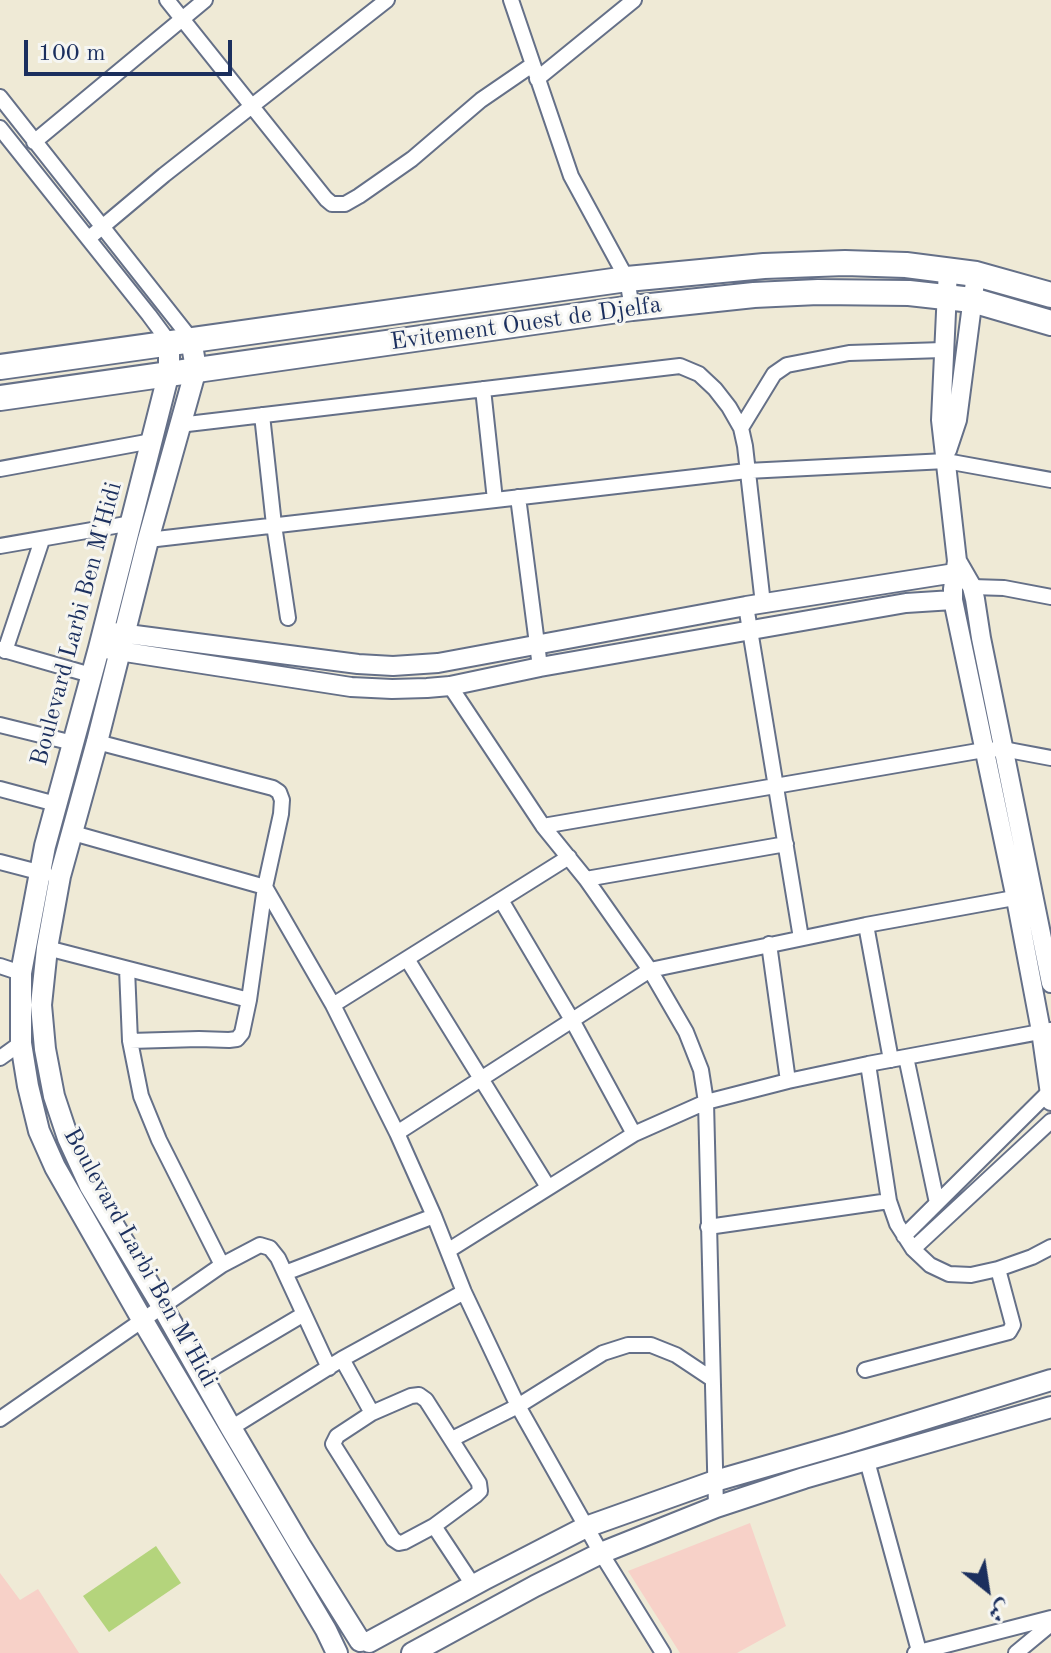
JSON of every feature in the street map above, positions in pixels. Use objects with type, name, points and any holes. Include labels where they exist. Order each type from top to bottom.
[{"type":"highway","points":[[0,367],[627,279],[764,266],[906,265],[948,269],[1051,295]]},
{"type":"highway","name":"Evitement Ouest de Djelfa","points":[[0,398],[632,308],[754,295],[909,293],[972,300],[1051,323]]},
{"type":"main road","points":[[180,341],[196,369],[148,540],[112,641],[97,742],[73,833],[50,874],[41,1005],[45,1049],[54,1096],[68,1138],[90,1186],[300,1545],[371,1645]]},
{"type":"main road","name":"Boulevard Larbi Ben M'Hidi","points":[[180,341],[169,372],[132,523],[112,641],[91,675],[56,804],[50,874],[21,973],[21,1043],[28,1086],[47,1152],[338,1653]]},
{"type":"main road","points":[[338,1653],[351,1643],[371,1645],[473,1585],[586,1527],[715,1481],[1051,1380]]},
{"type":"main road","points":[[412,1653],[601,1553],[716,1507],[804,1478],[1051,1407]]},
{"type":"street","points":[[167,0],[332,204],[345,204],[412,159],[481,100],[534,72],[634,0]]},
{"type":"street","points":[[34,142],[205,0]]},
{"type":"street","points":[[89,238],[164,175],[387,0]]},
{"type":"street","points":[[511,0],[571,176],[627,279],[632,308]]},
{"type":"street","points":[[0,97],[102,227],[180,341]]},
{"type":"street","points":[[0,128],[89,238],[180,341]]},
{"type":"street","points":[[904,1236],[1051,1094],[1046,1031],[953,600],[956,567],[941,420],[948,269]]},
{"type":"street","points":[[946,457],[957,420],[976,274]]},
{"type":"street","points":[[741,428],[774,374],[787,365],[849,353],[943,350]]},
{"type":"street","points":[[179,425],[680,366],[699,374],[729,407],[741,428],[745,446],[755,605],[751,631],[801,938]]},
{"type":"street","points":[[483,389],[495,500]]},
{"type":"street","points":[[262,415],[288,618]]},
{"type":"street","points":[[0,469],[152,441]]},
{"type":"street","points":[[148,540],[747,471],[946,457],[1051,480]]},
{"type":"street","points":[[518,497],[540,667]]},
{"type":"street","points":[[0,546],[132,523]]},
{"type":"street","points":[[42,540],[3,650],[91,675]]},
{"type":"street","points":[[956,567],[972,587],[1051,978]]},
{"type":"street","points":[[112,641],[393,666],[438,663],[956,567]]},
{"type":"street","points":[[972,587],[1004,588],[1051,597]]},
{"type":"street","points":[[112,641],[351,687],[392,689],[450,686],[540,667],[906,603],[953,600]]},
{"type":"street","points":[[450,686],[543,826],[586,879],[650,970],[686,1032],[701,1070],[706,1102],[716,1507]]},
{"type":"street","points":[[0,725],[73,743]]},
{"type":"street","points":[[97,742],[273,788],[282,800],[242,1033],[237,1039],[229,1040],[130,1041]]},
{"type":"street","points":[[543,826],[984,750],[1003,749],[1051,758]]},
{"type":"street","points":[[0,789],[56,804]]},
{"type":"street","points":[[73,833],[265,887],[333,1005],[397,1133],[449,1250],[464,1292],[518,1406],[601,1553],[663,1653]]},
{"type":"street","points":[[586,879],[786,844]]},
{"type":"street","points":[[333,1005],[569,857]]},
{"type":"street","points":[[0,862],[50,874]]},
{"type":"street","points":[[397,1133],[650,970],[769,944],[1034,894]]},
{"type":"street","points":[[501,900],[572,1020],[634,1134]]},
{"type":"street","points":[[866,925],[937,1203]]},
{"type":"street","points":[[769,944],[788,1081]]},
{"type":"street","points":[[47,948],[249,1000]]},
{"type":"street","points":[[407,959],[548,1187]]},
{"type":"street","points":[[0,966],[21,973]]},
{"type":"street","points":[[127,969],[130,1041],[141,1096],[222,1265]]},
{"type":"street","points":[[449,1250],[634,1134],[706,1102],[868,1064],[1046,1031]]},
{"type":"street","points":[[0,1058],[21,1043]]},
{"type":"street","points":[[868,1064],[889,1201],[913,1249],[930,1265],[949,1274],[971,1275],[998,1269],[1051,1247]]},
{"type":"street","points":[[913,1249],[1051,1121]]},
{"type":"street","points":[[708,1227],[889,1201]]},
{"type":"street","points":[[285,1273],[434,1216]]},
{"type":"street","points":[[0,1419],[222,1265],[260,1245],[270,1248],[304,1314],[372,1413]]},
{"type":"street","points":[[865,1370],[1009,1332],[1013,1325],[998,1269]]},
{"type":"street","points":[[231,1428],[464,1292]]},
{"type":"street","points":[[201,1375],[304,1314]]},
{"type":"street","points":[[452,1439],[518,1406],[603,1353],[628,1345],[651,1345],[676,1355],[712,1379]]},
{"type":"street","points":[[419,1395],[426,1400],[452,1439],[479,1483],[480,1491],[434,1526],[399,1543],[393,1539],[335,1448],[334,1441],[372,1413],[419,1395]]},
{"type":"street","points":[[867,1461],[917,1652],[1051,1621]]},
{"type":"street","points":[[434,1526],[473,1585]]},
{"type":"street","points":[[1016,1653],[1051,1621]]},
{"type":"shaded area","points":[[750,1523],[786,1626],[737,1653],[680,1653],[628,1571]]},
{"type":"shaded area","points":[[0,1573],[20,1600],[38,1589],[79,1653],[0,1653]]},
{"type":"green space","points":[[156,1546],[181,1583],[109,1632],[83,1596]]}]
